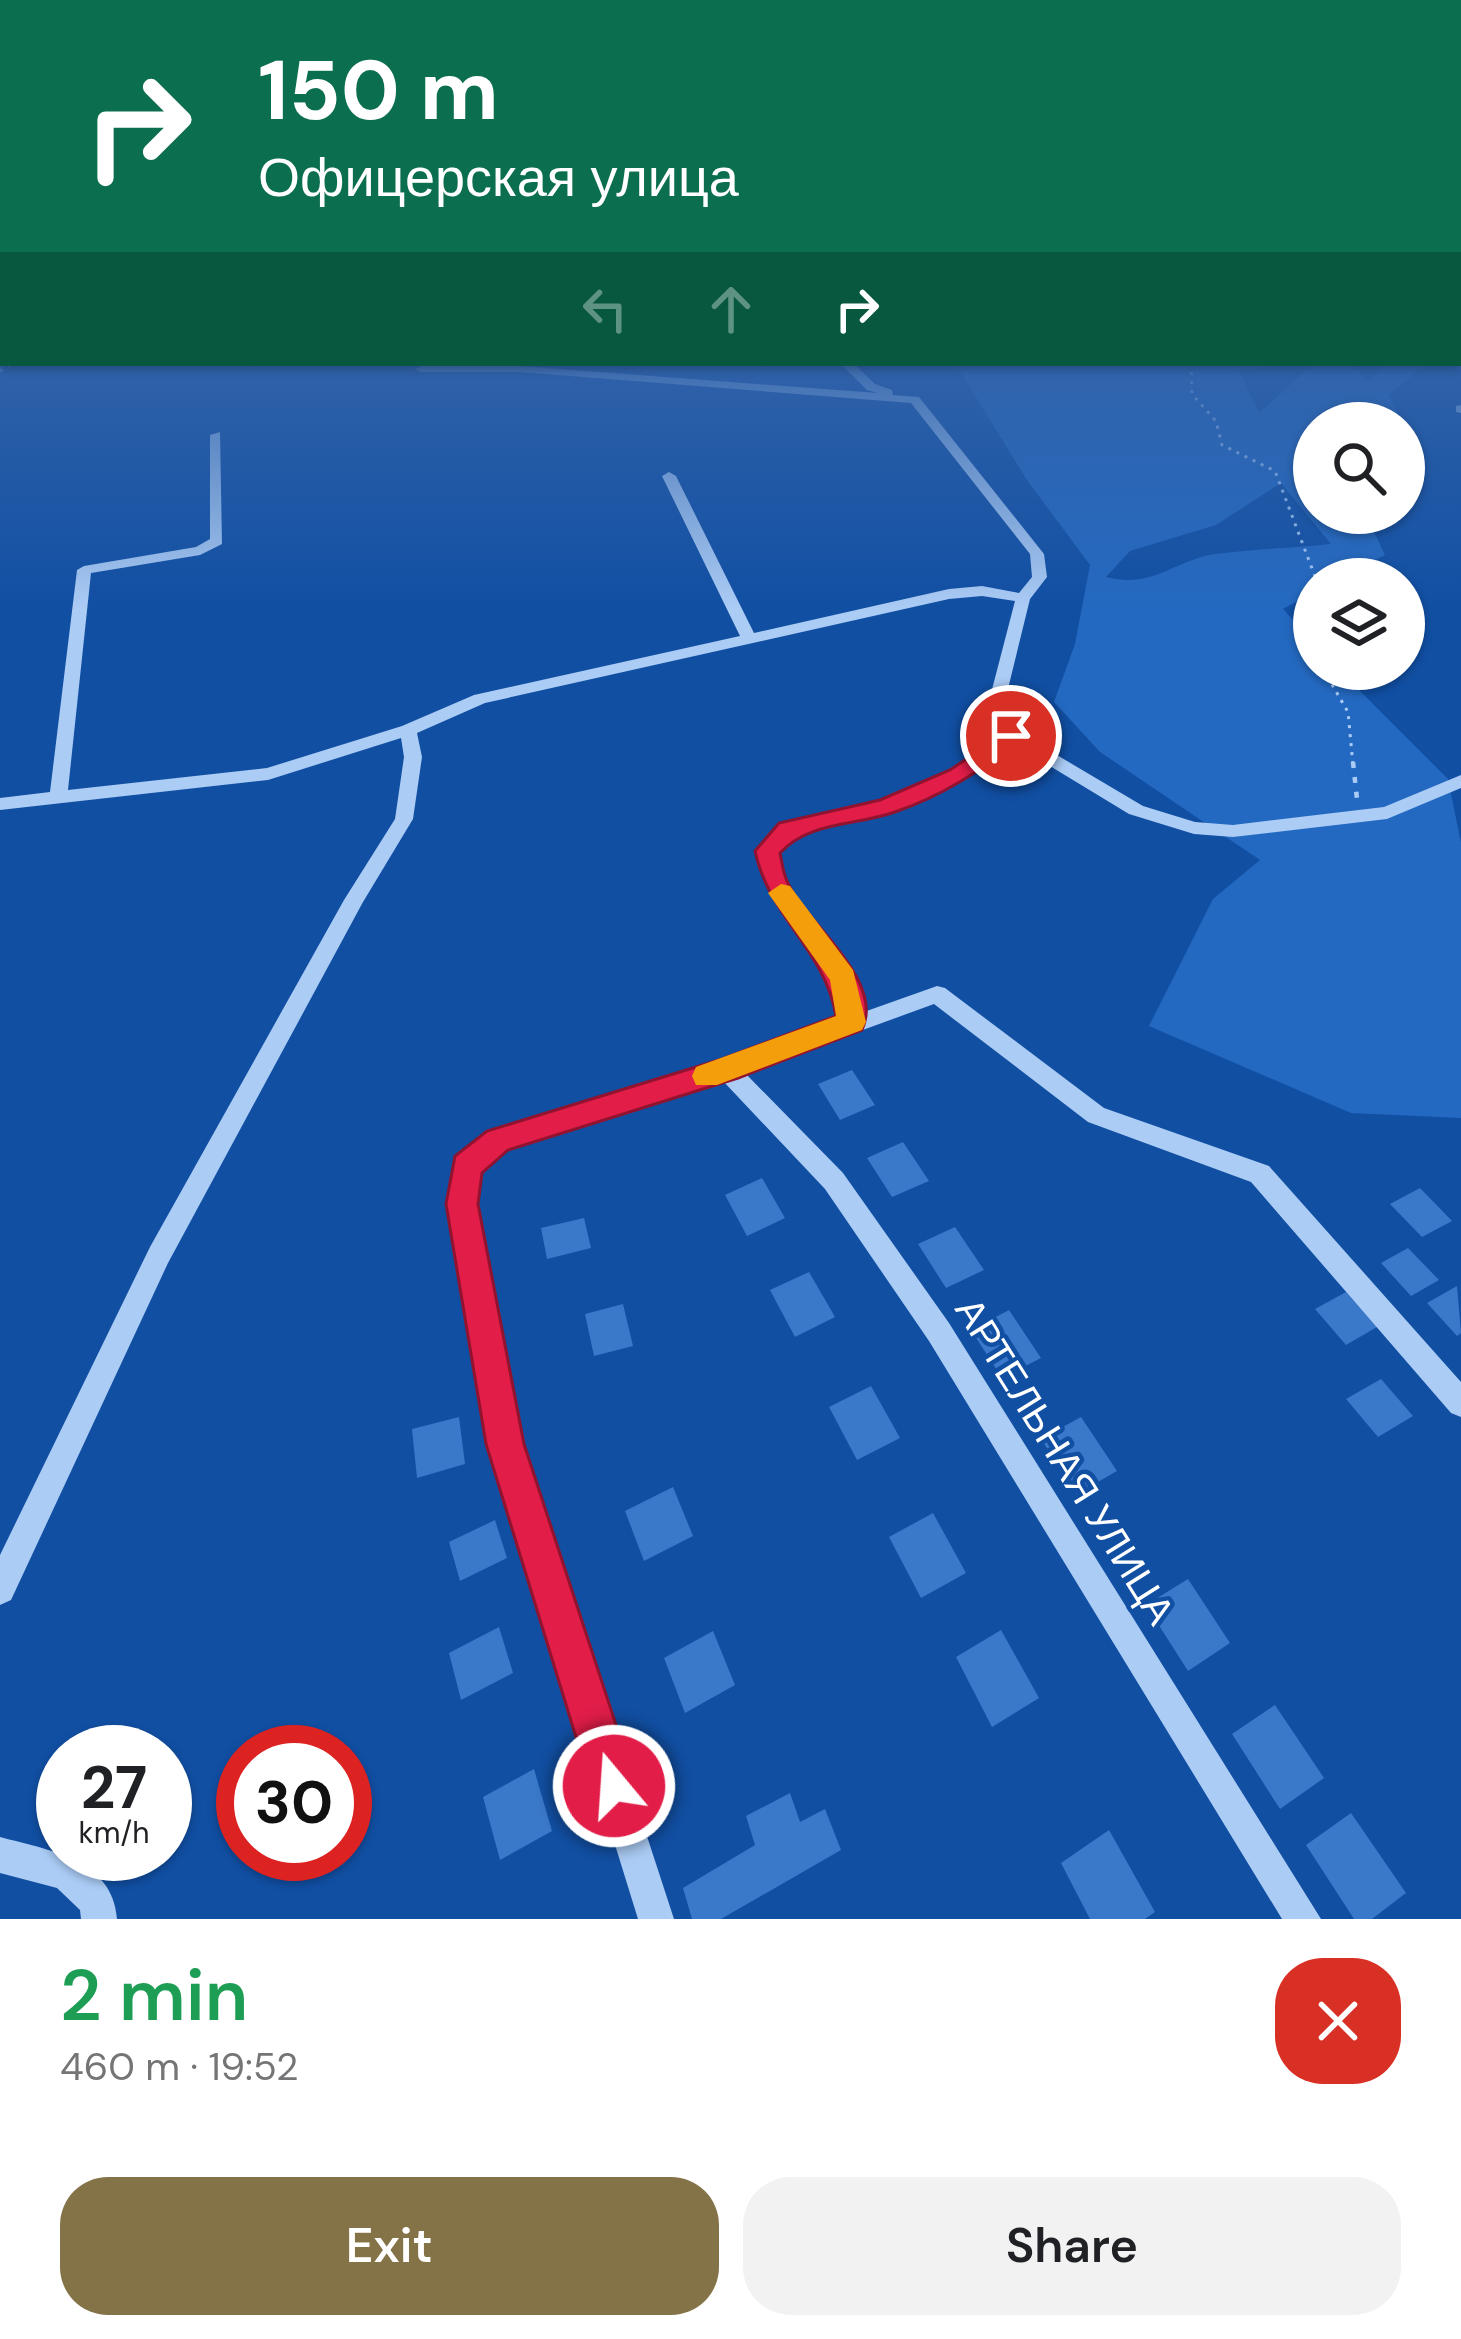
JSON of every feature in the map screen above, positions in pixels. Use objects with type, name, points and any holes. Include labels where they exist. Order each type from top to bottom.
[{"type":"street","points":[[940,432],[1037,554],[1040,577],[1023,598],[997,701],[1011,736],[1136,810],[1194,828],[1233,831],[1387,813],[1461,782]]},
{"type":"street","points":[[58,799],[84,570],[200,551],[218,541],[216,435]]},
{"type":"street","points":[[669,476],[749,638]]},
{"type":"street","points":[[0,805],[268,774],[408,730],[479,699],[949,594],[982,591],[1023,598]]},
{"type":"street","points":[[0,1589],[159,1255],[354,900],[404,819],[413,757],[408,730]]},
{"type":"street","points":[[852,1022],[843,977],[775,885],[767,851],[788,829],[886,807],[958,776],[1011,736]]},
{"type":"street","points":[[656,1919],[505,1444],[462,1204],[466,1166],[498,1140],[728,1070],[937,994],[1096,1115],[1260,1174],[1461,1403]]},
{"type":"street","name":"АРТЕЛЬНАЯ УЛИЦА","points":[[728,1070],[834,1181],[939,1332],[1304,1919]]},
{"type":"street","points":[[0,1855],[67,1873],[98,1902],[99,1919]]},
{"type":"path","points":[[1218,432],[1222,445],[1275,471],[1308,558]]},
{"type":"path","points":[[1335,690],[1348,712],[1359,816]]},
{"type":"shaded area","points":[[997,432],[1293,432],[1293,498],[1281,483],[1216,525],[1130,551],[1106,577],[1151,577],[1215,554],[1331,544],[1323,534],[1375,534],[1385,555],[1379,558],[1293,558],[1293,604],[1283,609],[1293,620],[1293,690],[1359,690],[1448,779],[1461,843],[1461,1118],[1351,1113],[1149,1026],[1213,899],[1260,860],[1100,752],[1054,702],[1075,644],[1090,565]]},
{"type":"building","points":[[852,1070],[875,1105],[840,1120],[818,1084]]},
{"type":"building","points":[[903,1142],[929,1181],[892,1197],[867,1158]]},
{"type":"building","points":[[762,1178],[785,1218],[747,1236],[725,1195]]},
{"type":"building","points":[[1420,1188],[1452,1221],[1422,1237],[1390,1204]]},
{"type":"building","points":[[584,1218],[591,1248],[547,1259],[541,1228]]},
{"type":"building","points":[[955,1227],[984,1270],[946,1288],[918,1244]]},
{"type":"building","points":[[1408,1248],[1439,1280],[1411,1296],[1381,1263]]},
{"type":"building","points":[[809,1272],[835,1317],[795,1337],[770,1290]]},
{"type":"building","points":[[1457,1286],[1461,1333],[1457,1336],[1427,1303]]},
{"type":"building","points":[[1346,1292],[1377,1327],[1346,1345],[1315,1309]]},
{"type":"building","points":[[623,1304],[633,1346],[594,1356],[585,1314]]},
{"type":"building","points":[[1009,1310],[1041,1358],[1002,1378],[971,1330]]},
{"type":"building","points":[[1381,1379],[1413,1416],[1378,1437],[1346,1399]]},
{"type":"building","points":[[871,1386],[900,1438],[857,1460],[829,1407]]},
{"type":"building","points":[[459,1417],[465,1464],[417,1478],[412,1429]]},
{"type":"building","points":[[1081,1417],[1117,1471],[1077,1494],[1041,1439]]},
{"type":"building","points":[[673,1487],[693,1536],[644,1561],[625,1511]]},
{"type":"building","points":[[933,1513],[966,1573],[921,1598],[889,1537]]},
{"type":"building","points":[[495,1520],[507,1558],[460,1581],[449,1542]]},
{"type":"building","points":[[1188,1579],[1230,1643],[1188,1671],[1146,1605]]},
{"type":"building","points":[[499,1627],[513,1673],[461,1700],[449,1653]]},
{"type":"building","points":[[1001,1630],[1039,1698],[992,1727],[956,1657]]},
{"type":"building","points":[[713,1631],[735,1685],[685,1713],[664,1658]]},
{"type":"building","points":[[1275,1705],[1324,1778],[1280,1809],[1232,1734]]},
{"type":"building","points":[[534,1769],[552,1831],[500,1860],[483,1797]]},
{"type":"building","points":[[790,1793],[800,1822],[825,1809],[841,1850],[721,1919],[692,1919],[683,1888],[755,1845],[746,1816]]},
{"type":"building","points":[[1351,1813],[1406,1893],[1372,1919],[1354,1919],[1306,1845]]},
{"type":"building","points":[[1109,1830],[1155,1912],[1145,1919],[1090,1919],[1061,1863]]},
{"type":"slow traffic","points":[[707,1076],[852,1022],[843,977],[781,893]]},
{"type":"route","points":[[614,1786],[505,1444],[462,1204],[466,1166],[498,1140],[728,1070],[852,1022],[843,977],[775,885],[767,851],[788,829],[886,807],[958,776],[1011,736]]}]
